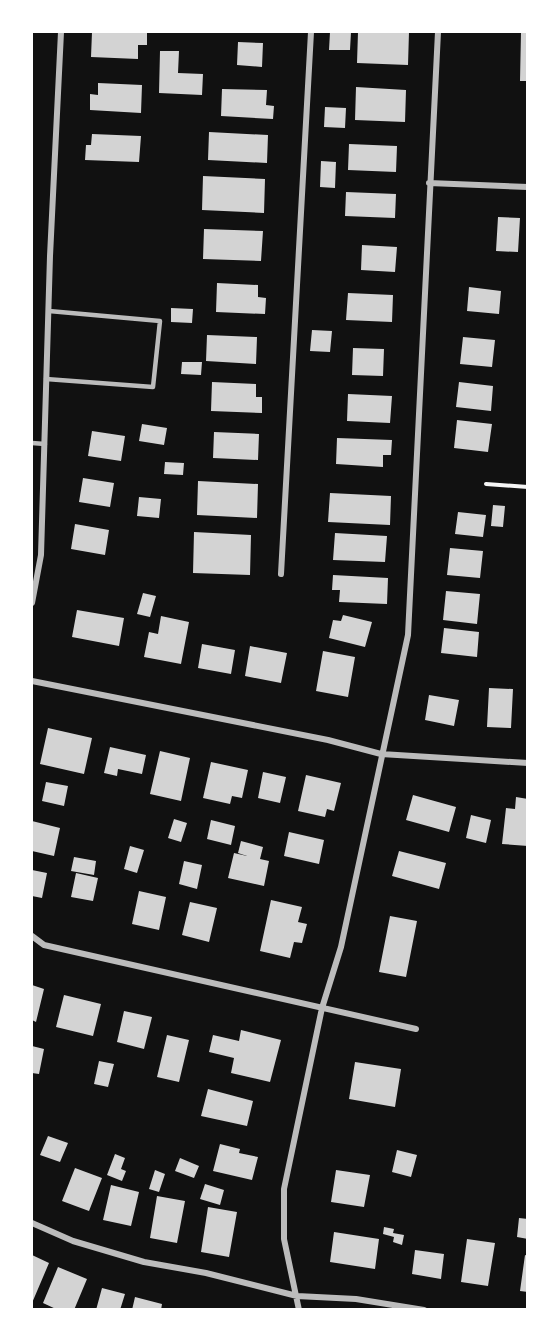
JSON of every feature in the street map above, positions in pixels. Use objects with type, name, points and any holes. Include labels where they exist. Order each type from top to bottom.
[{"type":"street","points":[[32,603],[41,555],[61,32]]},
{"type":"street","points":[[281,574],[311,32]]},
{"type":"street","points":[[299,1310],[284,1239],[284,1189],[322,1008],[341,947],[408,635],[438,32]]},
{"type":"street","points":[[429,183],[528,187]]},
{"type":"street","points":[[32,681],[328,740],[381,754],[528,764]]},
{"type":"street","points":[[32,936],[44,945],[417,1029]]},
{"type":"street","points":[[32,1222],[73,1241],[144,1262],[206,1273],[297,1296],[356,1299],[424,1310]]},
{"type":"lane","points":[[46,379],[153,387],[160,321],[49,311]]},
{"type":"lane","points":[[32,443],[45,444]]},
{"type":"path","points":[[486,484],[528,488]]},
{"type":"building","points":[[92,32],[147,32],[147,45],[138,45],[138,59],[91,57]]},
{"type":"building","points":[[330,32],[351,32],[350,50],[329,50]]},
{"type":"building","points":[[358,32],[409,32],[408,65],[357,63]]},
{"type":"building","points":[[521,32],[528,32],[528,81],[520,81]]},
{"type":"building","points":[[238,42],[263,43],[262,67],[237,65]]},
{"type":"building","points":[[160,51],[179,51],[178,73],[203,74],[202,95],[159,93]]},
{"type":"building","points":[[98,83],[142,85],[141,113],[90,110],[90,94],[98,95]]},
{"type":"building","points":[[356,87],[406,90],[405,122],[355,120]]},
{"type":"building","points":[[222,89],[267,90],[266,105],[274,106],[273,119],[221,116]]},
{"type":"building","points":[[325,107],[346,108],[345,128],[324,127]]},
{"type":"building","points":[[209,132],[268,135],[267,163],[208,160]]},
{"type":"building","points":[[92,134],[141,136],[139,162],[85,160],[86,145],[91,145]]},
{"type":"building","points":[[349,144],[397,146],[396,172],[348,170]]},
{"type":"building","points":[[321,161],[336,162],[335,188],[320,187]]},
{"type":"building","points":[[203,176],[265,179],[264,213],[202,210]]},
{"type":"building","points":[[346,192],[396,194],[395,218],[345,216]]},
{"type":"building","points":[[498,217],[520,218],[518,252],[496,251]]},
{"type":"building","points":[[204,229],[263,231],[261,261],[203,259]]},
{"type":"building","points":[[362,245],[397,247],[395,272],[361,270]]},
{"type":"building","points":[[217,283],[258,285],[258,297],[266,298],[265,314],[216,312]]},
{"type":"building","points":[[469,287],[501,291],[499,314],[467,311]]},
{"type":"building","points":[[348,293],[393,295],[392,322],[346,320]]},
{"type":"building","points":[[171,308],[193,309],[192,323],[171,322]]},
{"type":"building","points":[[312,330],[332,331],[330,352],[310,351]]},
{"type":"building","points":[[207,335],[257,337],[256,364],[206,361]]},
{"type":"building","points":[[463,337],[495,340],[492,367],[460,364]]},
{"type":"building","points":[[353,348],[384,349],[383,376],[352,375]]},
{"type":"building","points":[[182,362],[202,362],[201,375],[181,374]]},
{"type":"building","points":[[212,382],[256,384],[256,397],[262,397],[262,413],[211,411]]},
{"type":"building","points":[[459,382],[493,386],[491,411],[456,407]]},
{"type":"building","points":[[348,394],[392,396],[390,423],[347,421]]},
{"type":"building","points":[[457,420],[492,424],[488,452],[454,448]]},
{"type":"building","points":[[142,424],[167,428],[164,445],[139,441]]},
{"type":"building","points":[[92,431],[125,436],[121,461],[88,456]]},
{"type":"building","points":[[214,432],[259,434],[258,460],[213,458]]},
{"type":"building","points":[[337,438],[392,440],[391,455],[383,455],[383,467],[336,464]]},
{"type":"building","points":[[165,462],[184,463],[183,475],[164,474]]},
{"type":"building","points":[[83,478],[114,483],[110,507],[79,502]]},
{"type":"building","points":[[198,481],[258,484],[257,518],[197,515]]},
{"type":"building","points":[[330,493],[391,496],[390,525],[328,522]]},
{"type":"building","points":[[139,497],[161,499],[159,518],[137,516]]},
{"type":"building","points":[[493,505],[505,506],[503,527],[491,526]]},
{"type":"building","points":[[458,512],[486,515],[483,537],[455,534]]},
{"type":"building","points":[[75,524],[109,530],[105,555],[71,549]]},
{"type":"building","points":[[194,532],[251,535],[250,575],[193,573]]},
{"type":"building","points":[[335,533],[387,536],[385,562],[333,560]]},
{"type":"building","points":[[450,548],[483,551],[480,578],[447,575]]},
{"type":"building","points":[[333,575],[388,578],[387,604],[339,602],[340,590],[332,590]]},
{"type":"building","points":[[446,591],[480,594],[477,624],[443,620]]},
{"type":"building","points":[[143,593],[156,596],[150,617],[137,614]]},
{"type":"building","points":[[77,610],[124,618],[119,646],[72,637]]},
{"type":"building","points":[[343,615],[372,622],[365,647],[329,638],[333,620],[341,621]]},
{"type":"building","points":[[161,616],[189,622],[181,664],[144,657],[149,632],[158,634]]},
{"type":"building","points":[[444,628],[479,632],[477,657],[441,653]]},
{"type":"building","points":[[202,644],[235,650],[231,674],[198,668]]},
{"type":"building","points":[[250,646],[287,653],[281,683],[245,676]]},
{"type":"building","points":[[323,651],[355,657],[348,697],[316,691]]},
{"type":"building","points":[[489,688],[513,689],[511,728],[487,727]]},
{"type":"building","points":[[429,695],[459,700],[454,726],[425,720]]},
{"type":"building","points":[[48,728],[92,738],[84,774],[40,764]]},
{"type":"building","points":[[110,747],[146,755],[142,774],[118,769],[117,776],[104,773]]},
{"type":"building","points":[[160,751],[190,758],[181,801],[150,794]]},
{"type":"building","points":[[211,762],[248,770],[242,798],[232,796],[230,804],[203,798]]},
{"type":"building","points":[[263,772],[286,777],[280,803],[258,798]]},
{"type":"building","points":[[306,775],[341,783],[334,811],[327,809],[325,817],[298,811]]},
{"type":"building","points":[[46,782],[68,786],[64,806],[42,801]]},
{"type":"building","points":[[413,795],[456,807],[449,832],[406,820]]},
{"type":"building","points":[[516,797],[528,799],[528,846],[502,844],[506,808],[515,809]]},
{"type":"building","points":[[471,815],[491,820],[486,843],[466,838]]},
{"type":"building","points":[[174,819],[187,823],[181,842],[168,838]]},
{"type":"building","points":[[211,820],[235,826],[231,845],[207,839]]},
{"type":"building","points":[[32,821],[60,828],[54,856],[32,851]]},
{"type":"building","points":[[289,832],[324,840],[319,864],[284,856]]},
{"type":"building","points":[[241,841],[263,847],[260,859],[269,861],[264,886],[228,878],[234,853],[247,856],[238,853]]},
{"type":"building","points":[[130,846],[144,850],[137,873],[124,869]]},
{"type":"building","points":[[399,851],[446,863],[439,889],[392,876]]},
{"type":"building","points":[[74,857],[96,861],[94,875],[71,871]]},
{"type":"building","points":[[184,861],[202,865],[197,889],[179,884]]},
{"type":"building","points":[[32,870],[47,873],[42,898],[32,896]]},
{"type":"building","points":[[76,873],[98,878],[93,901],[71,897]]},
{"type":"building","points":[[139,891],[166,897],[159,930],[132,924]]},
{"type":"building","points":[[271,900],[302,907],[298,922],[307,924],[302,943],[294,942],[290,958],[260,951]]},
{"type":"building","points":[[190,902],[217,908],[209,942],[182,935]]},
{"type":"building","points":[[390,916],[417,921],[406,977],[379,972]]},
{"type":"building","points":[[32,985],[44,989],[36,1022],[32,1020]]},
{"type":"building","points":[[64,995],[101,1004],[93,1036],[56,1027]]},
{"type":"building","points":[[124,1011],[152,1017],[144,1049],[117,1042]]},
{"type":"building","points":[[241,1030],[281,1040],[270,1082],[231,1073],[234,1058],[209,1052],[213,1035],[239,1041]]},
{"type":"building","points":[[167,1035],[189,1040],[179,1082],[157,1077]]},
{"type":"building","points":[[32,1046],[44,1049],[39,1074],[32,1073]]},
{"type":"building","points":[[99,1061],[114,1064],[108,1087],[94,1084]]},
{"type":"building","points":[[355,1062],[401,1069],[395,1107],[349,1099]]},
{"type":"building","points":[[208,1089],[253,1101],[247,1126],[201,1116]]},
{"type":"building","points":[[48,1136],[68,1143],[60,1162],[40,1155]]},
{"type":"building","points":[[220,1144],[240,1149],[239,1153],[258,1157],[252,1180],[213,1171]]},
{"type":"building","points":[[397,1150],[417,1155],[411,1177],[392,1172]]},
{"type":"building","points":[[115,1154],[125,1158],[121,1169],[126,1171],[122,1181],[107,1175]]},
{"type":"building","points":[[180,1158],[199,1166],[194,1178],[175,1171]]},
{"type":"building","points":[[75,1168],[102,1178],[89,1211],[62,1201]]},
{"type":"building","points":[[155,1170],[165,1174],[159,1192],[149,1189]]},
{"type":"building","points":[[336,1170],[370,1175],[364,1207],[331,1202]]},
{"type":"building","points":[[205,1184],[224,1190],[220,1205],[200,1199]]},
{"type":"building","points":[[111,1185],[139,1192],[131,1226],[103,1220]]},
{"type":"building","points":[[157,1196],[185,1201],[177,1243],[150,1238]]},
{"type":"building","points":[[208,1207],[237,1212],[229,1257],[201,1252]]},
{"type":"building","points":[[519,1218],[528,1219],[528,1239],[517,1237]]},
{"type":"building","points":[[384,1227],[394,1229],[393,1233],[404,1235],[402,1245],[393,1242],[394,1237],[383,1234]]},
{"type":"building","points":[[334,1232],[379,1239],[375,1269],[330,1262]]},
{"type":"building","points":[[467,1239],[495,1243],[488,1286],[461,1282]]},
{"type":"building","points":[[415,1250],[444,1254],[441,1279],[412,1274]]},
{"type":"building","points":[[32,1255],[49,1263],[32,1303]]},
{"type":"building","points":[[525,1255],[528,1256],[528,1292],[520,1291]]},
{"type":"building","points":[[58,1267],[87,1279],[74,1310],[58,1310],[43,1303]]},
{"type":"building","points":[[102,1288],[125,1294],[120,1310],[96,1310]]},
{"type":"building","points":[[135,1297],[162,1304],[161,1310],[132,1310]]}]
